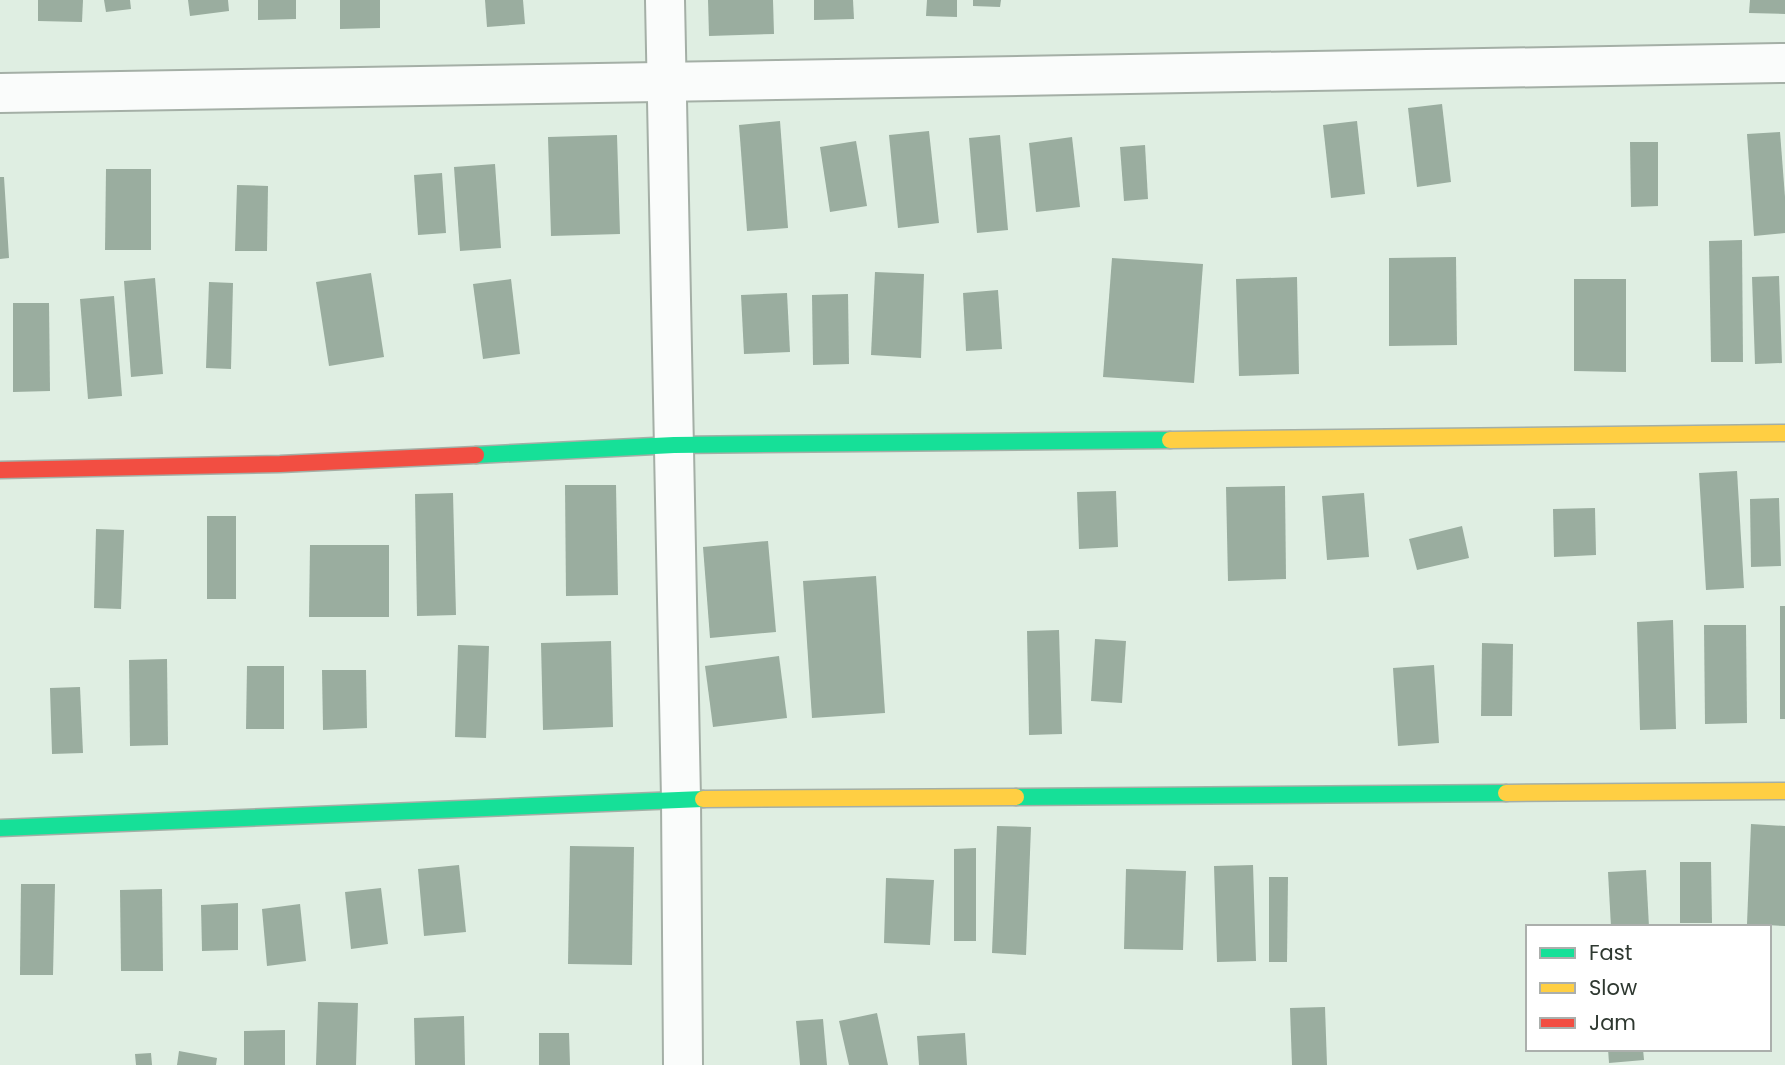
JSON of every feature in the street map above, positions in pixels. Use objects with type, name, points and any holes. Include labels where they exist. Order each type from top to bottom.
[{"type":"street","points":[[665,0],[681,799],[683,1065]]},
{"type":"street","points":[[0,93],[1785,63]]},
{"type":"street","points":[[0,470],[280,464],[674,446],[1785,433]]},
{"type":"street","points":[[0,828],[681,799],[1785,791]]},
{"type":"building","points":[[38,0],[83,0],[82,22],[38,21]]},
{"type":"building","points":[[104,0],[130,0],[131,9],[106,12]]},
{"type":"building","points":[[188,0],[228,0],[229,11],[190,16]]},
{"type":"building","points":[[258,0],[296,0],[296,19],[258,20]]},
{"type":"building","points":[[340,0],[380,0],[380,28],[340,29]]},
{"type":"building","points":[[485,0],[523,0],[525,24],[487,27]]},
{"type":"building","points":[[708,0],[773,0],[774,34],[709,36]]},
{"type":"building","points":[[814,0],[853,0],[854,19],[814,20]]},
{"type":"building","points":[[927,0],[957,0],[957,17],[926,16]]},
{"type":"building","points":[[973,0],[1001,0],[1000,7],[973,6]]},
{"type":"building","points":[[1750,0],[1785,0],[1785,14],[1749,13]]},
{"type":"building","points":[[1442,104],[1451,182],[1417,187],[1408,108]]},
{"type":"building","points":[[780,121],[788,228],[747,231],[739,125]]},
{"type":"building","points":[[1357,121],[1365,194],[1331,198],[1323,125]]},
{"type":"building","points":[[929,131],[939,223],[898,228],[889,135]]},
{"type":"building","points":[[1780,132],[1785,233],[1754,236],[1747,134]]},
{"type":"building","points":[[617,135],[620,234],[551,236],[548,137]]},
{"type":"building","points":[[1000,135],[1008,230],[977,233],[969,138]]},
{"type":"building","points":[[1072,137],[1080,207],[1036,212],[1029,143]]},
{"type":"building","points":[[856,141],[867,206],[830,212],[820,147]]},
{"type":"building","points":[[1630,142],[1658,142],[1658,206],[1631,207]]},
{"type":"building","points":[[1145,145],[1148,199],[1124,201],[1120,147]]},
{"type":"building","points":[[495,164],[501,248],[460,251],[454,167]]},
{"type":"building","points":[[106,169],[151,169],[151,250],[105,250]]},
{"type":"building","points":[[442,173],[446,233],[418,235],[414,175]]},
{"type":"building","points":[[0,177],[4,177],[9,258],[0,259]]},
{"type":"building","points":[[237,185],[268,186],[267,251],[235,251]]},
{"type":"building","points":[[1742,240],[1743,362],[1711,362],[1709,241]]},
{"type":"building","points":[[1456,257],[1457,345],[1389,346],[1389,258]]},
{"type":"building","points":[[1112,258],[1203,264],[1194,383],[1103,377]]},
{"type":"building","points":[[875,272],[924,274],[921,358],[871,355]]},
{"type":"building","points":[[371,273],[384,357],[329,366],[316,282]]},
{"type":"building","points":[[1779,276],[1782,363],[1755,364],[1752,277]]},
{"type":"building","points":[[1297,277],[1299,374],[1239,376],[1236,279]]},
{"type":"building","points":[[155,278],[163,374],[131,377],[124,281]]},
{"type":"building","points":[[511,279],[520,354],[483,359],[473,284]]},
{"type":"building","points":[[1574,279],[1626,279],[1626,372],[1574,371]]},
{"type":"building","points":[[209,282],[233,283],[231,369],[206,368]]},
{"type":"building","points":[[998,290],[1002,349],[966,351],[963,293]]},
{"type":"building","points":[[787,293],[790,352],[744,354],[741,295]]},
{"type":"building","points":[[848,294],[849,364],[813,365],[812,295]]},
{"type":"building","points":[[114,296],[122,396],[88,399],[80,299]]},
{"type":"building","points":[[13,303],[49,303],[50,391],[13,392]]},
{"type":"building","points":[[1737,471],[1744,588],[1706,590],[1699,473]]},
{"type":"building","points":[[565,485],[616,485],[618,595],[566,596]]},
{"type":"building","points":[[1285,486],[1286,579],[1228,581],[1226,487]]},
{"type":"building","points":[[1116,491],[1118,547],[1079,549],[1077,492]]},
{"type":"building","points":[[453,493],[456,615],[417,616],[415,494]]},
{"type":"building","points":[[1364,493],[1369,557],[1327,560],[1322,496]]},
{"type":"building","points":[[1779,498],[1781,566],[1751,567],[1750,499]]},
{"type":"building","points":[[1595,508],[1596,555],[1554,557],[1553,509]]},
{"type":"building","points":[[207,516],[236,516],[236,599],[207,599]]},
{"type":"building","points":[[1462,526],[1469,558],[1417,570],[1409,539]]},
{"type":"building","points":[[96,529],[124,530],[121,609],[94,608]]},
{"type":"building","points":[[768,541],[776,632],[710,638],[703,547]]},
{"type":"building","points":[[310,545],[389,545],[389,617],[309,617]]},
{"type":"building","points":[[876,576],[885,713],[812,718],[803,581]]},
{"type":"building","points":[[1780,606],[1785,606],[1785,719],[1780,719]]},
{"type":"building","points":[[1673,620],[1676,729],[1640,730],[1637,622]]},
{"type":"building","points":[[1704,625],[1746,625],[1747,723],[1705,724]]},
{"type":"building","points":[[1059,630],[1062,734],[1029,735],[1027,631]]},
{"type":"building","points":[[1095,639],[1126,641],[1122,703],[1091,701]]},
{"type":"building","points":[[611,641],[613,727],[543,730],[541,643]]},
{"type":"building","points":[[1482,643],[1513,644],[1512,716],[1481,716]]},
{"type":"building","points":[[458,645],[489,646],[486,738],[455,737]]},
{"type":"building","points":[[779,656],[787,718],[713,727],[705,666]]},
{"type":"building","points":[[167,659],[168,745],[130,746],[129,660]]},
{"type":"building","points":[[1434,665],[1439,743],[1398,746],[1393,668]]},
{"type":"building","points":[[247,666],[284,666],[284,729],[246,729]]},
{"type":"building","points":[[322,670],[366,670],[367,728],[323,730]]},
{"type":"building","points":[[80,687],[83,753],[52,754],[50,688]]},
{"type":"building","points":[[1751,824],[1785,826],[1785,926],[1747,924]]},
{"type":"building","points":[[997,826],[1031,827],[1026,955],[992,953]]},
{"type":"building","points":[[570,846],[634,847],[632,965],[568,964]]},
{"type":"building","points":[[976,848],[976,941],[954,941],[954,849]]},
{"type":"building","points":[[1680,862],[1711,862],[1712,923],[1680,923]]},
{"type":"building","points":[[459,865],[466,932],[424,936],[418,869]]},
{"type":"building","points":[[1253,865],[1256,961],[1217,962],[1214,866]]},
{"type":"building","points":[[1126,869],[1186,871],[1183,950],[1124,949]]},
{"type":"building","points":[[1646,870],[1649,925],[1611,925],[1608,872]]},
{"type":"building","points":[[1269,877],[1288,877],[1287,962],[1269,962]]},
{"type":"building","points":[[886,878],[934,880],[930,945],[884,943]]},
{"type":"building","points":[[21,884],[55,884],[53,975],[20,975]]},
{"type":"building","points":[[381,888],[388,944],[351,949],[345,892]]},
{"type":"building","points":[[162,889],[163,971],[121,971],[120,890]]},
{"type":"building","points":[[238,903],[238,950],[202,951],[201,905]]},
{"type":"building","points":[[300,904],[306,961],[267,966],[262,909]]},
{"type":"building","points":[[318,1002],[358,1003],[356,1065],[316,1065]]},
{"type":"building","points":[[1325,1007],[1327,1065],[1292,1065],[1290,1008]]},
{"type":"building","points":[[877,1013],[888,1065],[849,1065],[839,1021]]},
{"type":"building","points":[[464,1016],[465,1065],[415,1065],[414,1018]]},
{"type":"building","points":[[823,1019],[827,1065],[800,1065],[796,1021]]},
{"type":"building","points":[[285,1030],[285,1065],[244,1065],[244,1031]]},
{"type":"building","points":[[539,1033],[569,1033],[570,1065],[539,1065]]},
{"type":"building","points":[[965,1033],[967,1065],[919,1065],[917,1036]]},
{"type":"building","points":[[179,1051],[217,1058],[216,1065],[177,1065]]},
{"type":"building","points":[[1608,1051],[1643,1051],[1644,1060],[1609,1063]]},
{"type":"building","points":[[151,1053],[152,1065],[136,1065],[135,1054]]},
{"type":"traffic: fast","points":[[476,455],[674,445],[1170,440]]},
{"type":"traffic: fast","points":[[1016,797],[1506,793]]},
{"type":"traffic: fast","points":[[0,828],[703,799]]},
{"type":"traffic: slow","points":[[1170,440],[1785,433]]},
{"type":"traffic: slow","points":[[1506,793],[1785,791]]},
{"type":"traffic: slow","points":[[703,799],[1016,797]]},
{"type":"traffic: jam","points":[[0,470],[280,464],[476,455]]}]
